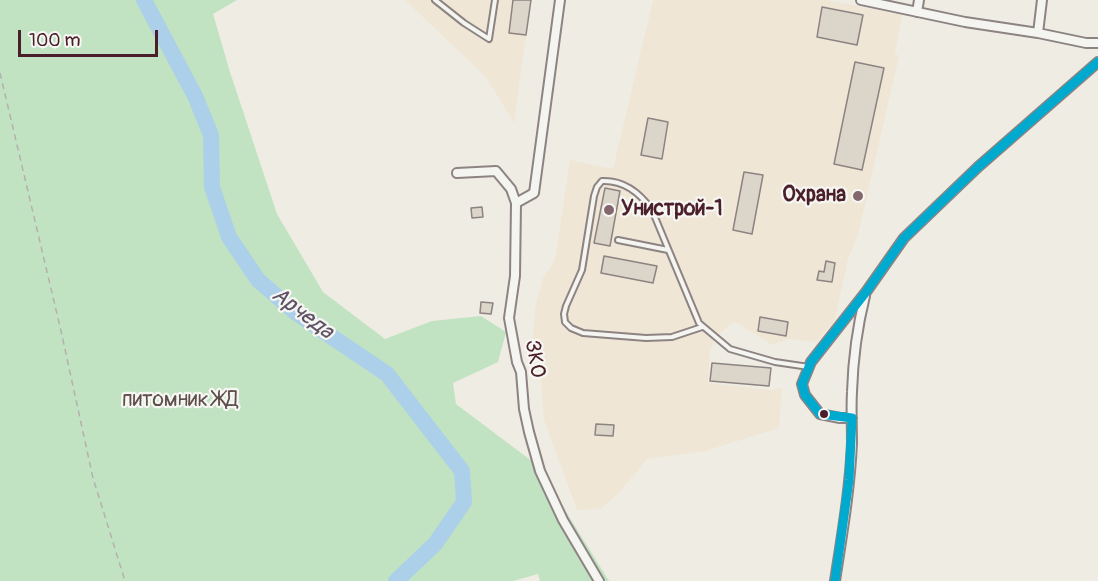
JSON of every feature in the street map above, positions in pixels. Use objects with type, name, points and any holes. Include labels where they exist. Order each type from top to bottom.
[{"type":"street","points":[[457,173],[496,171],[511,189],[516,203],[534,192],[560,0]]},
{"type":"street","points":[[861,0],[965,22],[1086,43],[1098,43]]},
{"type":"street","points":[[917,12],[919,0]]},
{"type":"street","points":[[1038,33],[1042,0]]},
{"type":"street","points":[[852,418],[820,414],[806,395],[802,384],[809,367],[904,238],[978,167],[1098,62]]},
{"type":"street","name":"ЗКО","points":[[516,203],[515,276],[509,318],[521,372],[524,409],[529,432],[540,471],[563,520],[599,581]]},
{"type":"street","points":[[835,581],[852,444],[858,323],[866,292]]},
{"type":"lane","points":[[435,0],[489,39],[495,0]]},
{"type":"lane","points":[[702,327],[672,337],[646,338],[583,333],[571,328],[565,322],[566,306],[582,270],[594,196],[602,181],[611,181],[642,196],[652,210],[692,310],[702,327],[730,349],[775,362],[809,367]]},
{"type":"lane","points":[[618,240],[668,250]]},
{"type":"path","points":[[0,73],[93,478],[125,581]]},
{"type":"shaded area","points":[[405,0],[531,0],[514,123],[486,77]]},
{"type":"shaded area","points":[[653,0],[826,0],[902,15],[895,54],[899,56],[858,235],[848,259],[835,320],[816,342],[789,339],[772,345],[734,321],[715,338],[710,352],[708,383],[770,390],[782,388],[779,428],[705,451],[647,459],[619,493],[600,509],[577,510],[544,420],[540,370],[533,337],[535,308],[543,278],[555,260],[570,160],[613,169]]},
{"type":"green space","name":"питомник ЖД","points":[[0,0],[237,0],[213,14],[230,72],[277,214],[323,292],[385,339],[432,321],[481,316],[506,332],[498,362],[453,383],[456,404],[537,465],[609,581],[540,581],[538,574],[513,581],[0,581]]},
{"type":"building","points":[[513,0],[531,0],[526,35],[509,33]]},
{"type":"building","points":[[822,7],[863,15],[857,45],[817,37]]},
{"type":"building","points":[[855,62],[884,68],[862,170],[834,164]]},
{"type":"building","points":[[648,118],[668,122],[662,159],[641,155]]},
{"type":"building","points":[[744,172],[763,175],[752,234],[733,230]]},
{"type":"building","name":"Унистрой-1","points":[[605,188],[620,191],[610,246],[594,243]]},
{"type":"building","points":[[482,207],[483,217],[472,218],[471,208]]},
{"type":"building","points":[[604,256],[657,266],[653,283],[601,273]]},
{"type":"building","points":[[826,261],[835,263],[832,282],[817,280],[819,271],[824,272]]},
{"type":"building","points":[[481,302],[493,303],[491,314],[480,313]]},
{"type":"building","points":[[760,317],[788,322],[786,336],[758,331]]},
{"type":"building","points":[[712,363],[771,368],[769,386],[710,381]]},
{"type":"building","points":[[596,424],[614,425],[613,436],[595,435]]},
{"type":"waterway","name":"Арчеда","points":[[144,0],[195,96],[211,135],[212,187],[229,237],[258,280],[295,312],[387,374],[462,471],[464,502],[435,544],[396,581]]},
{"type":"transit line","points":[[835,581],[849,480],[852,418],[820,414],[805,395],[802,384],[811,362],[866,292],[904,238],[978,167],[1098,62]]},
{"type":"place","name":"Охрана","points":[[858,196]]},
{"type":"place","name":"Унистрой-1","points":[[609,210]]}]
